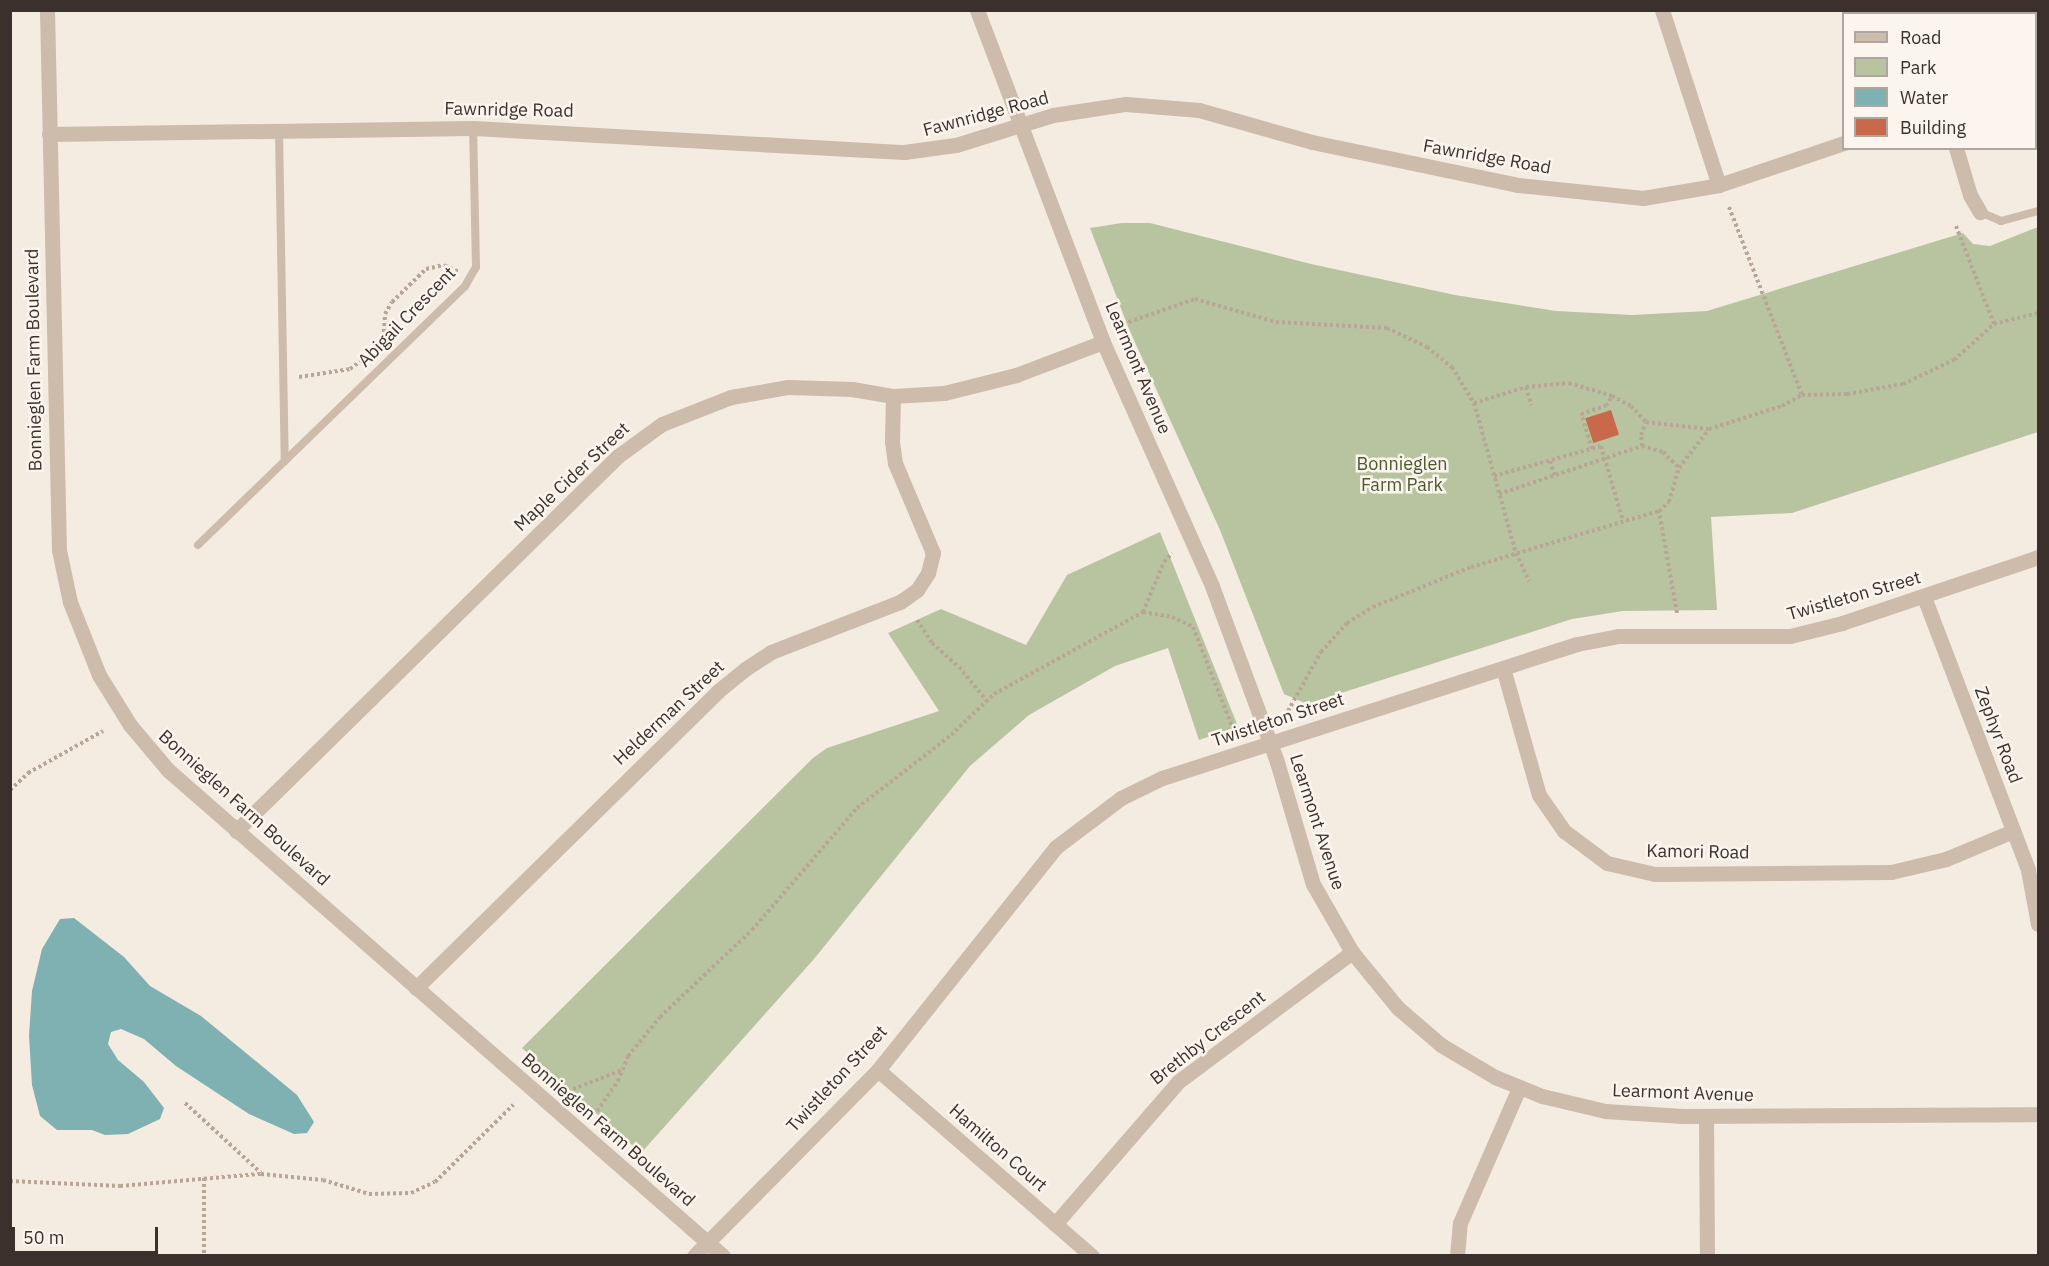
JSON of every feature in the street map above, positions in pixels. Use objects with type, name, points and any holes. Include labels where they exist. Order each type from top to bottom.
[{"type":"street","name":"Bonnieglen Farm Boulevard","points":[[47,10],[57,523],[70,602],[87,651],[130,725],[168,770],[723,1256]]},
{"type":"street","name":"Learmont Avenue","points":[[977,10],[1103,342],[1201,558],[1271,743],[1313,884],[1352,952],[1417,1026],[1468,1062],[1519,1088],[1605,1111],[1706,1116],[2038,1114]]},
{"type":"street","points":[[1662,10],[1719,185]]},
{"type":"street","name":"Fawnridge Road","points":[[48,134],[473,128],[904,152],[956,145],[1020,124],[1126,104],[1199,110],[1312,142],[1518,185],[1643,198],[1719,185],[1842,144]]},
{"type":"street","points":[[1957,150],[1970,195],[1980,212]]},
{"type":"street","name":"Maple Cider Street","points":[[236,831],[640,439],[687,412],[760,390],[814,386],[893,396],[944,393],[1017,375],[1103,342]]},
{"type":"street","name":"Helderman Street","points":[[416,988],[718,691],[745,669],[771,652],[900,602],[917,590],[928,573],[933,553],[896,463],[892,441],[893,396]]},
{"type":"street","name":"Twistleton Street","points":[[694,1256],[878,1070],[1030,877],[1079,826],[1121,798],[1162,777],[1577,644],[1619,636],[1790,636],[1924,597],[2038,557]]},
{"type":"street","name":"Zephyr Road","points":[[1924,597],[2028,870],[2038,924]]},
{"type":"street","name":"Kamori Road","points":[[1503,668],[1539,795],[1564,831],[1607,863],[1655,874],[1891,872],[1946,859],[2013,831]]},
{"type":"street","name":"Brethby Crescent","points":[[1055,1224],[1179,1081],[1352,952]]},
{"type":"street","name":"Hamilton Court","points":[[878,1070],[1092,1256]]},
{"type":"street","points":[[1457,1256],[1460,1223],[1519,1088]]},
{"type":"street","points":[[1706,1116],[1707,1256]]},
{"type":"lane","name":"Abigail Crescent","points":[[198,545],[465,286],[476,267],[473,128]]},
{"type":"lane","points":[[279,131],[285,461]]},
{"type":"lane","points":[[1980,212],[2001,221],[2038,211]]},
{"type":"path","points":[[1728,207],[1802,394]]},
{"type":"path","points":[[1956,226],[1994,324]]},
{"type":"path","points":[[298,377],[350,369],[383,344],[388,308],[426,269],[444,265],[459,272]]},
{"type":"path","points":[[1123,324],[1195,299],[1276,322],[1387,328],[1427,347],[1452,367],[1474,403],[1516,553],[1528,581]]},
{"type":"path","points":[[1474,403],[1526,387],[1569,383],[1612,396],[1631,406],[1646,422],[1709,429],[1773,410],[1802,394],[1847,394],[1903,384],[1954,360],[1994,324],[2038,313]]},
{"type":"path","points":[[1526,387],[1531,405]]},
{"type":"path","points":[[1592,449],[1581,414],[1606,406],[1612,396]]},
{"type":"path","points":[[1642,446],[1641,435],[1646,422]]},
{"type":"path","points":[[1288,711],[1321,652],[1347,623],[1401,595],[1516,553],[1659,511],[1669,502],[1679,468],[1709,429]]},
{"type":"path","points":[[1494,476],[1601,446],[1623,521]]},
{"type":"path","points":[[1499,494],[1605,461],[1642,446],[1663,452],[1679,468]]},
{"type":"path","points":[[1550,461],[1555,476]]},
{"type":"path","points":[[1659,511],[1677,613]]},
{"type":"path","points":[[597,1111],[628,1056],[660,1017],[752,930],[835,829],[987,701],[1143,612],[1164,562],[1172,553]]},
{"type":"path","points":[[1143,612],[1172,617],[1193,627],[1234,731],[1240,728]]},
{"type":"path","points":[[918,620],[932,643],[987,701]]},
{"type":"path","points":[[10,790],[28,773],[103,731]]},
{"type":"path","points":[[573,1089],[606,1079],[622,1070]]},
{"type":"path","points":[[185,1103],[261,1174]]},
{"type":"path","points":[[10,1181],[120,1186],[261,1174],[323,1180],[369,1194],[411,1194],[435,1182],[513,1105]]},
{"type":"path","points":[[204,1178],[204,1256]]},
{"type":"green space","name":"Bonnieglen Farm Park","points":[[1122,223],[1150,223],[1311,264],[1455,295],[1556,311],[1632,315],[1707,311],[1963,233],[1973,244],[1990,246],[2038,227],[2038,432],[1792,513],[1711,517],[1717,610],[1623,611],[1572,619],[1307,704],[1284,694],[1220,530],[1129,329],[1090,228]]},
{"type":"green space","points":[[1160,532],[1237,724],[1234,728],[1199,740],[1168,648],[1115,666],[1029,715],[970,766],[814,959],[641,1153],[522,1048],[813,758],[827,748],[939,711],[888,633],[941,609],[1026,645],[1067,575]]},
{"type":"water","points":[[74,918],[124,957],[150,986],[201,1016],[297,1095],[314,1122],[307,1133],[294,1134],[249,1114],[176,1066],[144,1039],[121,1029],[111,1032],[108,1044],[118,1060],[144,1082],[164,1108],[160,1119],[128,1134],[105,1135],[92,1130],[57,1130],[40,1116],[32,1085],[29,1036],[32,991],[42,949],[60,919]]},
{"type":"building","points":[[1611,410],[1619,435],[1593,443],[1585,418]]}]
